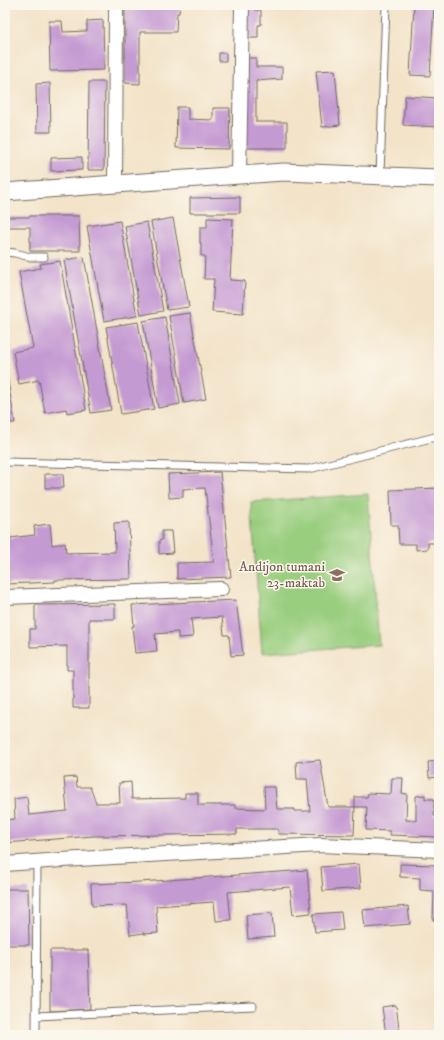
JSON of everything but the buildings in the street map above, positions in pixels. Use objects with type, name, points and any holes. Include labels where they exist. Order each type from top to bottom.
[{"type":"street","points":[[115,184],[116,5]]},
{"type":"street","points":[[239,175],[242,5]]},
{"type":"street","points":[[5,192],[283,172],[439,178]]},
{"type":"street","points":[[5,597],[221,589]]},
{"type":"street","points":[[5,864],[320,845],[439,850]]},
{"type":"lane","points":[[380,176],[386,5]]},
{"type":"lane","points":[[5,252],[30,257],[44,257]]},
{"type":"lane","points":[[5,462],[309,469],[439,436]]},
{"type":"lane","points":[[36,1035],[37,862]]},
{"type":"lane","points":[[36,1016],[253,1006]]},
{"type":"green space","points":[[368,494],[379,645],[262,653],[251,502]]},
{"type":"place","name":"Andijon tumani 23-maktab","points":[[337,575]]}]
